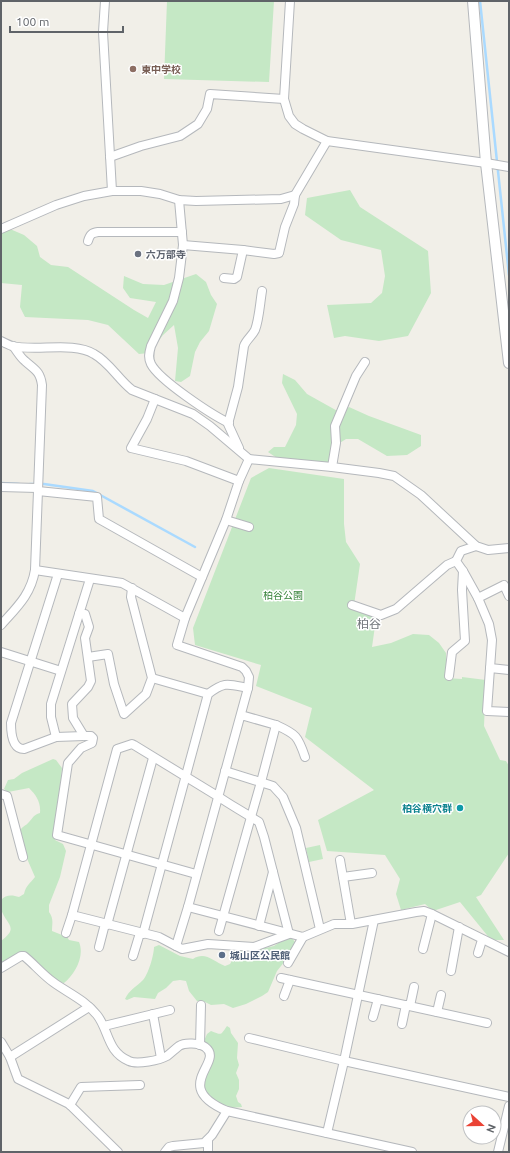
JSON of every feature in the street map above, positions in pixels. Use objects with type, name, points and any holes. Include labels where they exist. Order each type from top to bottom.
[{"type":"street","points":[[105,1],[103,32],[112,191]]},
{"type":"street","points":[[290,1],[284,99],[289,116],[295,124],[328,141],[509,167]]},
{"type":"street","points":[[473,1],[509,363]]},
{"type":"street","points":[[110,157],[141,146],[180,136],[198,124],[207,109],[210,94],[284,99]]},
{"type":"street","points":[[183,245],[274,254],[279,252],[285,228],[294,204],[295,195],[328,141]]},
{"type":"street","points":[[1,229],[56,204],[84,196],[112,191],[141,191],[160,194],[179,200],[196,201],[281,199],[295,195]]},
{"type":"street","points":[[179,200],[183,245],[179,278],[173,301],[151,346],[149,358],[153,368],[169,382],[207,411],[229,423]]},
{"type":"street","points":[[88,241],[93,233],[98,232],[182,232]]},
{"type":"street","points":[[224,278],[234,279],[237,277],[243,250]]},
{"type":"street","points":[[240,451],[229,423],[237,392],[245,342],[250,338],[255,329],[262,291]]},
{"type":"street","points":[[1,341],[12,346],[84,350],[100,358],[124,384],[132,390],[202,419],[249,459],[332,467],[394,476],[421,495],[476,546],[488,550],[509,548]]},
{"type":"street","points":[[1,625],[22,602],[33,580],[35,570],[37,490],[42,404],[41,378],[36,369],[26,362],[12,346]]},
{"type":"street","points":[[332,467],[336,443],[335,426],[356,376],[365,362]]},
{"type":"street","points":[[154,399],[146,419],[131,448],[186,461],[239,481]]},
{"type":"street","points":[[176,946],[219,797],[248,688],[249,677],[242,667],[177,646],[185,618],[226,520],[239,481],[249,459]]},
{"type":"street","points":[[1,487],[97,497],[99,519],[202,577]]},
{"type":"street","points":[[226,520],[249,527]]},
{"type":"street","points":[[352,605],[381,615],[396,609],[447,565],[456,561],[462,552],[476,546]]},
{"type":"street","points":[[456,561],[478,598],[488,624],[492,640],[487,711],[509,712]]},
{"type":"street","points":[[35,570],[119,583],[132,588],[185,618]]},
{"type":"street","points":[[449,676],[452,652],[464,641],[462,590],[463,571]]},
{"type":"street","points":[[58,574],[11,723],[14,742],[17,748],[24,749],[56,737],[91,736],[93,740],[90,744],[81,748],[68,763],[57,835],[91,846],[127,854],[196,874]]},
{"type":"street","points":[[56,737],[50,711],[90,579]]},
{"type":"street","points":[[478,598],[504,585],[509,596]]},
{"type":"street","points":[[88,657],[108,654],[114,684],[124,714],[147,692],[152,678],[133,606],[131,593],[132,588]]},
{"type":"street","points":[[79,614],[85,614],[89,627],[86,638],[90,684],[75,700],[71,708],[74,721],[84,736]]},
{"type":"street","points":[[1,652],[61,671]]},
{"type":"street","points":[[490,668],[509,670]]},
{"type":"street","points":[[152,678],[208,694]]},
{"type":"street","points":[[133,956],[162,864],[208,694],[223,684],[248,688]]},
{"type":"street","points":[[241,715],[276,725],[291,732],[299,741],[305,757]]},
{"type":"street","points":[[219,931],[276,725]]},
{"type":"street","points":[[66,933],[117,749],[132,744],[258,822],[274,872],[289,934]]},
{"type":"street","points":[[99,947],[154,758]]},
{"type":"street","points":[[226,771],[273,786],[283,797],[296,828],[320,929]]},
{"type":"street","points":[[1,794],[7,796],[23,856]]},
{"type":"street","points":[[340,860],[351,924]]},
{"type":"street","points":[[259,926],[274,872]]},
{"type":"street","points":[[343,877],[372,873]]},
{"type":"street","points":[[188,907],[302,937],[334,924],[351,924],[424,911],[509,952]]},
{"type":"street","points":[[423,949],[432,914]]},
{"type":"street","points":[[72,915],[141,934],[160,937],[182,949],[208,944],[254,947],[289,934]]},
{"type":"street","points":[[327,1133],[344,1062],[374,920]]},
{"type":"street","points":[[451,971],[459,928]]},
{"type":"street","points":[[288,963],[302,937]]},
{"type":"street","points":[[478,953],[482,940]]},
{"type":"street","points":[[1,968],[21,956],[24,956],[52,982],[89,1007],[100,1019],[113,1049],[129,1061],[140,1062],[161,1058],[167,1056],[183,1044],[200,1045],[207,1048],[210,1061],[201,1076],[199,1082],[200,1089],[211,1104],[227,1112],[412,1152]]},
{"type":"street","points":[[281,978],[487,1023]]},
{"type":"street","points":[[284,996],[290,980]]},
{"type":"street","points":[[402,1024],[414,987]]},
{"type":"street","points":[[437,1012],[442,996]]},
{"type":"street","points":[[374,1017],[378,999]]},
{"type":"street","points":[[200,1045],[201,1005]]},
{"type":"street","points":[[10,1057],[89,1007]]},
{"type":"street","points":[[104,1026],[170,1010]]},
{"type":"street","points":[[152,1014],[161,1058]]},
{"type":"street","points":[[248,1038],[344,1062],[509,1097]]},
{"type":"street","points":[[1,1042],[10,1057],[18,1079],[63,1100],[70,1105],[118,1152]]},
{"type":"street","points":[[70,1105],[81,1087],[140,1085]]},
{"type":"street","points":[[498,1152],[509,1106]]},
{"type":"street","points":[[165,1152],[169,1147],[200,1144],[208,1140],[227,1112]]},
{"type":"street","points":[[208,1140],[208,1152]]},
{"type":"green space","points":[[167,1],[274,1],[269,82],[164,79]]},
{"type":"green space","points":[[350,190],[360,207],[428,251],[431,293],[408,336],[379,341],[345,336],[334,338],[327,305],[371,303],[382,293],[385,276],[381,250],[341,240],[305,215],[307,198]]},
{"type":"green space","points":[[10,229],[24,235],[37,246],[40,257],[51,265],[68,267],[148,318],[156,302],[130,298],[123,288],[124,276],[143,284],[164,285],[196,274],[206,282],[211,295],[217,304],[209,331],[200,342],[195,352],[190,376],[181,382],[175,381],[178,348],[174,325],[163,335],[149,353],[139,354],[108,325],[88,320],[25,317],[20,307],[22,285],[1,283],[1,232]]},
{"type":"green space","points":[[283,374],[295,380],[307,394],[341,413],[349,407],[421,435],[421,446],[407,455],[387,456],[358,439],[346,439],[335,446],[333,463],[277,458],[268,452],[274,447],[285,447],[296,425],[297,414],[282,383]]},
{"type":"green space","name":"柏谷公園","points":[[269,468],[344,479],[344,524],[346,542],[360,564],[354,605],[376,619],[372,647],[391,643],[413,634],[429,635],[439,643],[446,653],[446,678],[462,679],[462,677],[486,680],[484,726],[500,760],[506,761],[509,766],[509,853],[481,895],[476,897],[504,940],[491,940],[460,902],[433,911],[425,904],[401,910],[396,894],[400,879],[385,855],[327,851],[318,820],[374,790],[305,737],[312,708],[256,686],[261,665],[195,645],[193,628],[251,478]]},
{"type":"green space","points":[[53,759],[56,760],[62,768],[59,804],[55,817],[55,840],[63,844],[66,851],[60,877],[49,905],[49,912],[52,919],[52,931],[67,937],[69,940],[79,942],[81,947],[78,964],[72,975],[64,983],[46,973],[26,954],[1,965],[1,941],[7,936],[11,929],[1,909],[1,900],[7,896],[12,895],[19,897],[24,894],[27,887],[35,877],[25,854],[19,832],[21,828],[34,816],[40,813],[38,799],[29,788],[8,792],[4,789],[8,780],[14,779],[22,773]]},
{"type":"green space","points":[[320,845],[323,859],[309,862],[306,848]]},
{"type":"green space","points":[[291,937],[295,942],[285,961],[277,971],[268,992],[246,1004],[233,1008],[224,1004],[211,1005],[203,1001],[197,1001],[189,991],[186,981],[180,980],[173,981],[158,993],[155,999],[134,997],[127,1000],[125,999],[147,974],[154,947],[159,945],[180,956],[193,959],[205,956],[225,966],[230,964],[233,959],[231,949],[247,952],[274,946],[286,938]]},
{"type":"green space","points":[[227,1026],[230,1028],[231,1033],[238,1043],[237,1058],[239,1065],[236,1073],[239,1080],[239,1089],[236,1096],[242,1107],[229,1108],[214,1102],[204,1090],[204,1077],[212,1065],[213,1051],[204,1041],[207,1034],[211,1031],[220,1034]]},
{"type":"waterway","points":[[480,1],[509,275]]},
{"type":"waterway","points":[[1,483],[19,484]]},
{"type":"waterway","points":[[30,484],[44,484],[93,491],[195,547]]},
{"type":"place","name":"東中学校","points":[[133,69]]},
{"type":"place","name":"六万部寺","points":[[138,254]]},
{"type":"place","name":"柏谷横穴群","points":[[460,808]]},
{"type":"place","name":"城山区公民館","points":[[222,955]]},
{"type":"district","name":"柏谷","points":[[369,624]]}]
